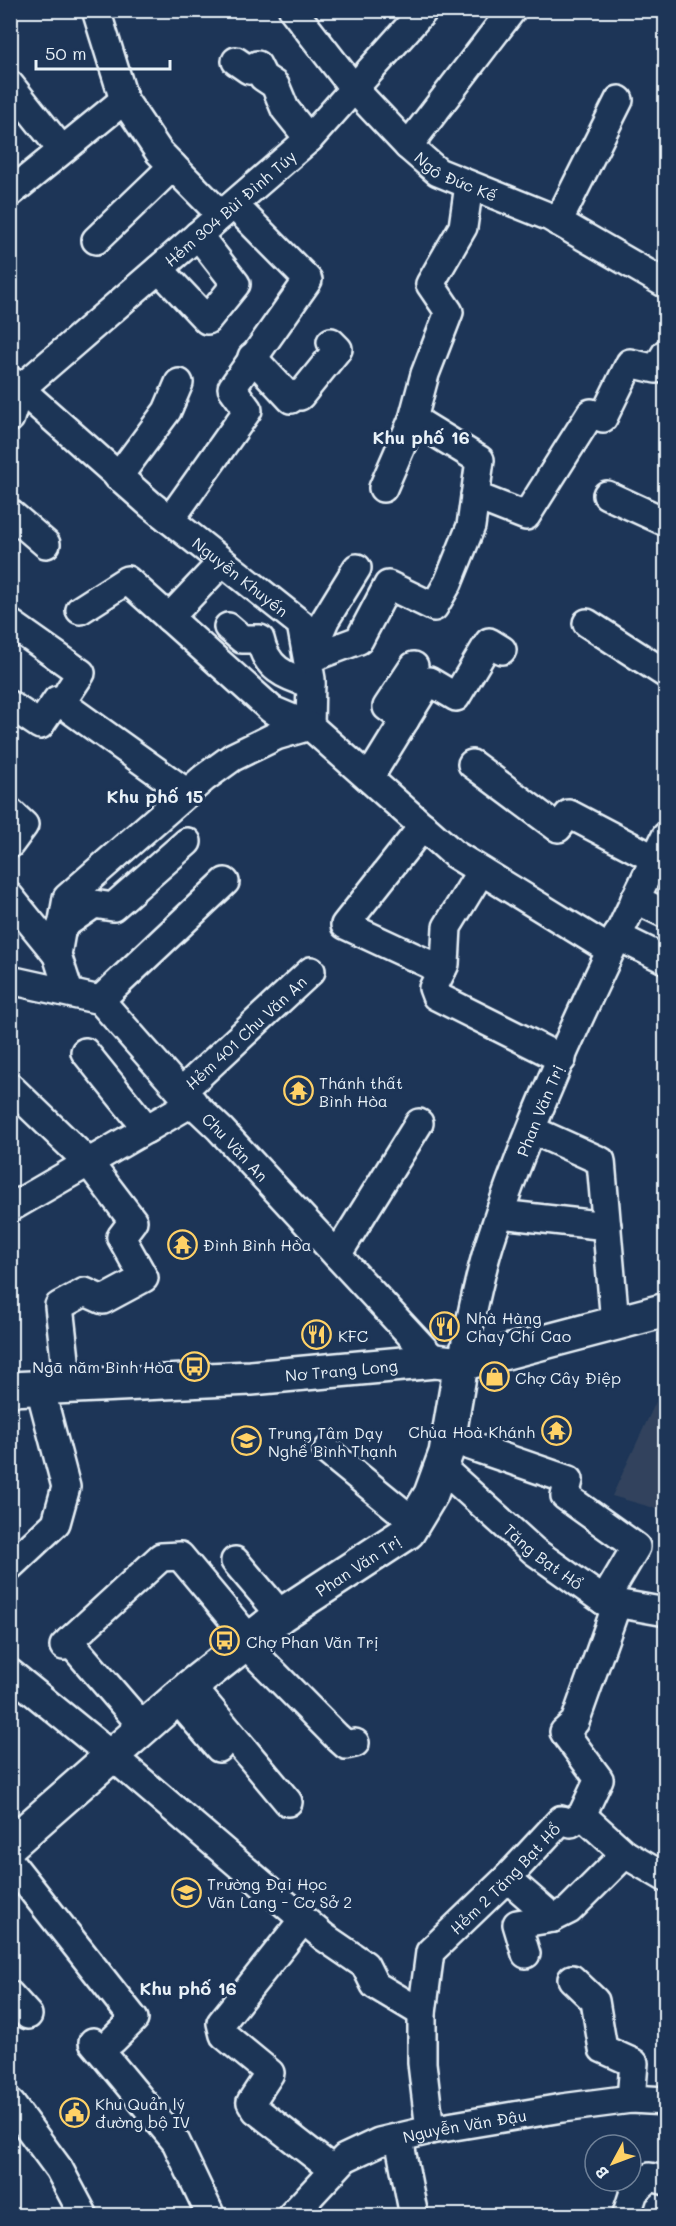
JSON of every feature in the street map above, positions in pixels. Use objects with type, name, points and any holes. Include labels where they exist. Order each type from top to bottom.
[{"type":"main road","name":"Nơ Trang Long","points":[[40,1388],[251,1378],[448,1363],[666,1310]]},
{"type":"main road","name":"Phan Văn Trị","points":[[10,1845],[184,1693],[281,1615],[408,1532],[431,1494],[445,1453],[448,1363]]},
{"type":"street","points":[[96,10],[124,100],[159,152],[308,280],[232,388],[248,410],[170,520]]},
{"type":"street","name":"Ngô Đức Kế","points":[[293,10],[355,90],[408,146],[438,172],[558,222],[666,284]]},
{"type":"street","name":"Hẻm 304 Bùi Đình Túy","points":[[15,385],[159,269],[309,140],[424,10]]},
{"type":"street","points":[[408,146],[512,10]]},
{"type":"street","points":[[236,61],[249,69],[257,65],[263,77],[275,85],[285,110],[309,140]]},
{"type":"street","points":[[10,85],[62,150]]},
{"type":"street","points":[[10,193],[124,100]]},
{"type":"street","points":[[558,222],[619,100]]},
{"type":"street","points":[[96,240],[173,166]]},
{"type":"street","points":[[383,488],[413,419],[425,374],[449,312],[430,284],[463,227],[469,185]]},
{"type":"street","points":[[159,269],[207,320],[236,284],[198,236]]},
{"type":"street","points":[[252,357],[291,399],[296,394],[300,396],[338,350],[331,342]]},
{"type":"street","points":[[475,496],[526,516],[591,413],[603,418],[630,363],[656,369],[666,353]]},
{"type":"street","points":[[118,477],[167,411],[179,383]]},
{"type":"street","points":[[10,418],[15,385]]},
{"type":"street","name":"Nguyễn Khuyến","points":[[15,385],[118,477],[301,624],[309,671],[310,726]]},
{"type":"street","points":[[228,627],[242,639],[250,641],[260,639],[270,664],[285,676],[309,671],[359,640],[388,585],[434,607],[448,583],[471,526],[480,460],[413,419]]},
{"type":"street","points":[[607,495],[666,522]]},
{"type":"street","points":[[10,513],[46,544]]},
{"type":"street","points":[[170,618],[222,562]]},
{"type":"street","points":[[309,671],[325,620],[357,568]]},
{"type":"street","points":[[80,610],[127,580],[272,710],[310,726],[454,855],[614,943],[666,960]]},
{"type":"street","points":[[10,623],[81,673],[69,691]]},
{"type":"street","points":[[587,623],[666,674]]},
{"type":"street","points":[[369,778],[429,681],[456,697],[489,642],[502,650]]},
{"type":"street","points":[[405,720],[387,707],[414,666]]},
{"type":"street","points":[[10,705],[40,725],[57,700],[187,793]]},
{"type":"street","points":[[57,955],[67,898],[187,793],[233,757],[276,736],[310,726]]},
{"type":"street","points":[[472,764],[558,828],[569,814],[662,843]]},
{"type":"street","points":[[10,812],[24,825],[10,844]]},
{"type":"street","points":[[423,826],[345,925],[562,1059]]},
{"type":"street","points":[[61,927],[94,903],[113,907],[187,842]]},
{"type":"street","name":"Phan Văn Trị","points":[[448,1363],[491,1237],[532,1130],[614,943],[662,843]]},
{"type":"street","points":[[439,983],[445,964],[447,927],[481,871]]},
{"type":"street","points":[[10,980],[100,999],[225,882]]},
{"type":"street","points":[[10,897],[57,955],[69,992]]},
{"type":"street","points":[[635,899],[666,914]]},
{"type":"street","name":"Hẻm 401 Chu Văn An","points":[[10,1208],[147,1129],[187,1097],[311,971]]},
{"type":"street","name":"Chu Văn An","points":[[100,999],[187,1097],[337,1255],[448,1363]]},
{"type":"street","points":[[85,1052],[147,1129]]},
{"type":"street","points":[[10,1087],[89,1163],[133,1221],[121,1237],[144,1278],[103,1300],[85,1292],[59,1306],[40,1388],[66,1487],[56,1522],[10,1566]]},
{"type":"street","points":[[337,1255],[419,1123]]},
{"type":"street","points":[[532,1130],[601,1161],[615,1323]]},
{"type":"street","points":[[500,1214],[607,1226]]},
{"type":"street","points":[[327,1451],[414,1522]]},
{"type":"street","points":[[445,1453],[570,1480],[565,1496],[636,1547],[610,1603],[575,1722],[564,1732],[599,1779],[582,1815],[625,1854],[666,1878]]},
{"type":"street","name":"Tăng Bạt Hổ","points":[[445,1453],[534,1551],[610,1603],[666,1612]]},
{"type":"street","points":[[144,1728],[67,1643],[162,1557],[180,1556],[248,1642],[336,1736],[346,1745],[355,1743]]},
{"type":"street","points":[[235,1562],[281,1615]]},
{"type":"street","points":[[10,1673],[112,1756],[303,1920],[366,1965],[375,1985],[422,2013]]},
{"type":"street","points":[[184,1693],[219,1748]]},
{"type":"street","points":[[184,1693],[288,1802]]},
{"type":"street","name":"Hẻm 2 Tăng Bạt Hổ","points":[[430,2130],[422,2063],[422,2013],[430,1952],[507,1878],[561,1820],[572,1823],[582,1815]]},
{"type":"street","points":[[526,1954],[517,1924],[553,1918],[569,1910],[625,1854]]},
{"type":"street","points":[[10,1862],[134,2019],[103,2041],[176,2142],[211,2216]]},
{"type":"street","points":[[507,1878],[553,1918]]},
{"type":"street","points":[[303,1920],[221,2023],[224,2035],[270,2073],[251,2102],[256,2110],[332,2169]]},
{"type":"street","points":[[572,1979],[595,2001],[603,2049],[634,2063],[631,2099]]},
{"type":"street","points":[[10,1995],[28,2015]]},
{"type":"street","name":"Nguyễn Văn Đậu","points":[[291,2216],[332,2169],[360,2149],[379,2142],[430,2130],[631,2099],[666,2101]]},
{"type":"street","points":[[11,2104],[58,2169],[84,2216]]},
{"type":"street","points":[[399,2139],[414,2216]]},
{"type":"street","points":[[626,2216],[634,2192],[650,2177],[666,2181]]},
{"type":"shaded area","points":[[660,1393],[666,1395],[665,1511],[612,1496]]},
{"type":"place","name":"Thánh thất Bình Hòa","points":[[298,1091]]},
{"type":"place","name":"Đình Bình Hòa","points":[[182,1244]]},
{"type":"place","name":"Nhà Hàng Chay Chí Cao","points":[[445,1326]]},
{"type":"place","name":"KFC","points":[[317,1335]]},
{"type":"place","name":"Ngã năm Bình Hòa","points":[[195,1366]]},
{"type":"place","name":"Chợ Cây Điệp","points":[[494,1377]]},
{"type":"place","name":"Chùa Hoà Khánh","points":[[556,1431]]},
{"type":"place","name":"Trung Tâm Dạy Nghề Bình Thạnh","points":[[247,1441]]},
{"type":"place","name":"Chợ Phan Văn Trị","points":[[225,1641]]},
{"type":"place","name":"Trường Đại Học Văn Lang - Cơ Sở 2","points":[[186,1892]]},
{"type":"place","name":"Khu Quản lý đường bộ IV","points":[[74,2112]]},
{"type":"district","name":"Khu phố 16","points":[[421,437]]},
{"type":"district","name":"Khu phố 15","points":[[155,796]]},
{"type":"district","name":"Khu phố 16","points":[[188,1988]]}]
